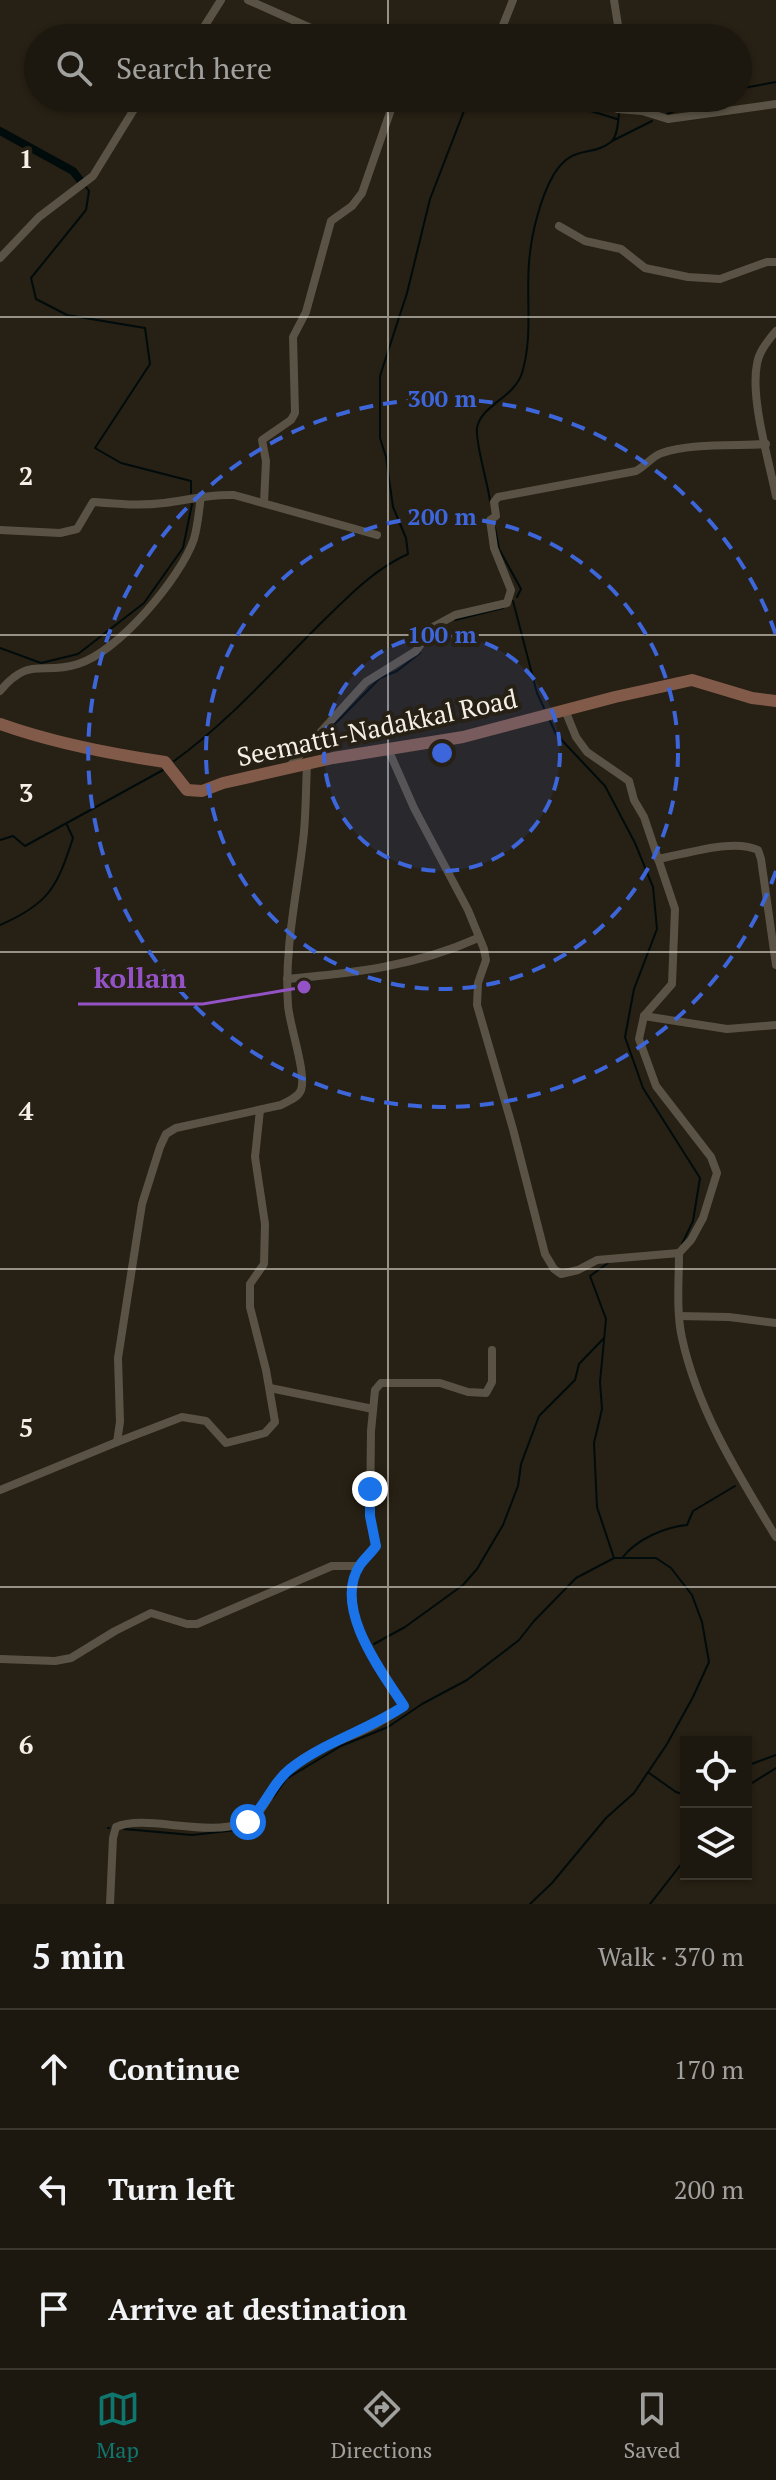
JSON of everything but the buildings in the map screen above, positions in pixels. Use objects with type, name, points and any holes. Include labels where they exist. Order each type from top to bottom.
[{"type":"street","points":[[206,24],[221,0]]},
{"type":"street","points":[[248,0],[302,24]]},
{"type":"street","points":[[504,24],[513,0]]},
{"type":"street","points":[[614,0],[618,24]]},
{"type":"street","points":[[752,107],[776,104]]},
{"type":"street","points":[[0,258],[39,217],[93,176],[132,112]]},
{"type":"street","points":[[264,503],[266,461],[262,440],[291,420],[295,413],[293,337],[306,312],[331,221],[352,206],[362,193],[390,112]]},
{"type":"street","points":[[645,112],[668,119],[718,112]]},
{"type":"street","points":[[559,226],[585,241],[621,249],[645,268],[688,277],[720,279],[767,262],[776,262]]},
{"type":"street","points":[[776,331],[757,362],[760,416],[776,496]]},
{"type":"street","points":[[287,768],[351,697],[373,677],[416,651],[433,627],[455,615],[507,603],[511,590],[494,548],[490,520],[496,516],[494,502],[498,497],[636,471],[647,466],[660,453],[766,444]]},
{"type":"street","points":[[0,530],[60,533],[77,529],[93,502],[163,504],[201,496],[234,495],[377,535]]},
{"type":"street","points":[[0,691],[12,676],[22,670],[77,664],[128,631],[183,563],[194,538],[201,496]]},
{"type":"street","name":"Seematti-Nadakkal Road","points":[[0,724],[112,753],[165,762],[187,790],[202,791],[287,768],[463,737],[692,680],[752,698],[776,701]]},
{"type":"street","points":[[388,749],[414,808],[468,910],[486,960],[478,983],[477,1005],[545,1254],[561,1274],[578,1270],[597,1260],[679,1253],[691,1240],[703,1218],[717,1173],[711,1157],[656,1086],[639,1039],[644,1016],[672,984],[675,909],[629,781],[587,752],[576,737],[565,710]]},
{"type":"street","points":[[117,1442],[120,1422],[118,1358],[142,1204],[166,1134],[176,1128],[281,1105],[301,1090],[288,1008],[287,979],[290,927],[304,832],[307,764]]},
{"type":"street","points":[[658,859],[734,844],[758,850],[776,965]]},
{"type":"street","points":[[287,979],[361,972],[406,963],[443,953],[478,938]]},
{"type":"street","points":[[644,1016],[727,1029],[776,1025]]},
{"type":"street","points":[[0,1490],[182,1417],[206,1421],[226,1443],[265,1433],[275,1422],[250,1307],[250,1284],[264,1264],[265,1224],[255,1157],[260,1110]]},
{"type":"street","points":[[679,1253],[682,1339],[703,1406],[730,1462],[776,1537]]},
{"type":"street","points":[[679,1316],[729,1317],[776,1323]]},
{"type":"street","points":[[110,1904],[116,1827],[143,1824],[208,1829],[248,1822],[258,1813],[273,1787],[288,1770],[313,1753],[378,1723],[404,1706],[374,1657],[352,1608],[351,1597],[359,1566],[376,1546],[370,1516],[376,1386],[381,1383],[440,1383],[468,1392],[486,1393],[492,1382],[492,1350]]},
{"type":"street","points":[[270,1388],[373,1409]]},
{"type":"street","points":[[0,1659],[44,1662],[71,1658],[151,1613],[197,1624],[332,1566],[359,1566]]},
{"type":"waterway","points":[[752,86],[776,82]]},
{"type":"waterway","points":[[174,761],[230,714],[360,586],[408,554],[406,538],[393,507],[380,438],[380,376],[407,293],[430,199],[464,112]]},
{"type":"waterway","points":[[594,112],[617,119]]},
{"type":"waterway","points":[[667,114],[672,112]]},
{"type":"waterway","points":[[490,501],[477,428],[485,413],[512,389],[522,373],[528,332],[530,252],[540,205],[561,164],[575,154],[611,142],[619,113]]},
{"type":"waterway","points":[[612,141],[652,121]]},
{"type":"waterway","points":[[0,131],[73,171],[80,180]]},
{"type":"waterway","points":[[86,187],[89,191],[86,210],[31,278],[36,299],[67,315],[145,328],[150,364],[95,448],[121,463],[191,481],[191,493]]},
{"type":"waterway","points":[[0,648],[41,663],[78,654],[144,603],[183,548],[192,504]]},
{"type":"waterway","points":[[495,528],[499,549],[521,589],[517,597]]},
{"type":"waterway","points":[[513,601],[537,693],[544,708]]},
{"type":"waterway","points":[[455,620],[503,608]]},
{"type":"waterway","points":[[319,740],[380,678],[397,671],[420,653]]},
{"type":"waterway","points":[[550,721],[556,734],[605,786],[635,843],[653,887],[657,929],[634,989],[625,1037],[643,1088],[700,1178],[693,1221],[682,1244]]},
{"type":"waterway","points":[[0,840],[13,836],[25,846],[163,770]]},
{"type":"waterway","points":[[0,925],[30,909],[56,882],[73,838],[67,825]]},
{"type":"waterway","points":[[273,1798],[286,1779],[341,1746],[388,1727],[467,1680],[519,1640],[576,1578],[614,1558],[597,1507],[594,1443],[602,1409],[600,1382],[606,1319],[590,1276],[608,1263]]},
{"type":"waterway","points":[[374,1644],[405,1627],[463,1585],[477,1569],[503,1525],[539,1416],[575,1380],[579,1364],[604,1338]]},
{"type":"waterway","points":[[623,1557],[652,1535],[687,1525],[693,1511],[735,1486]]},
{"type":"waterway","points":[[530,1904],[552,1883],[606,1818],[634,1793],[667,1744],[709,1662],[702,1622],[692,1595],[671,1568],[656,1558],[615,1558]]},
{"type":"waterway","points":[[752,1764],[776,1755]]},
{"type":"waterway","points":[[752,1783],[776,1768]]},
{"type":"waterway","points":[[649,1773],[680,1793]]},
{"type":"waterway","points":[[124,1829],[192,1835],[246,1829],[251,1824]]},
{"type":"waterway","points":[[650,1904],[680,1866]]},
{"type":"place","name":"kollam","points":[[304,987]]},
{"type":"route","points":[[248,1822],[258,1813],[273,1787],[288,1770],[313,1753],[378,1723],[404,1706],[380,1669],[352,1608],[353,1584],[359,1566],[376,1546],[371,1526],[370,1489]]}]
